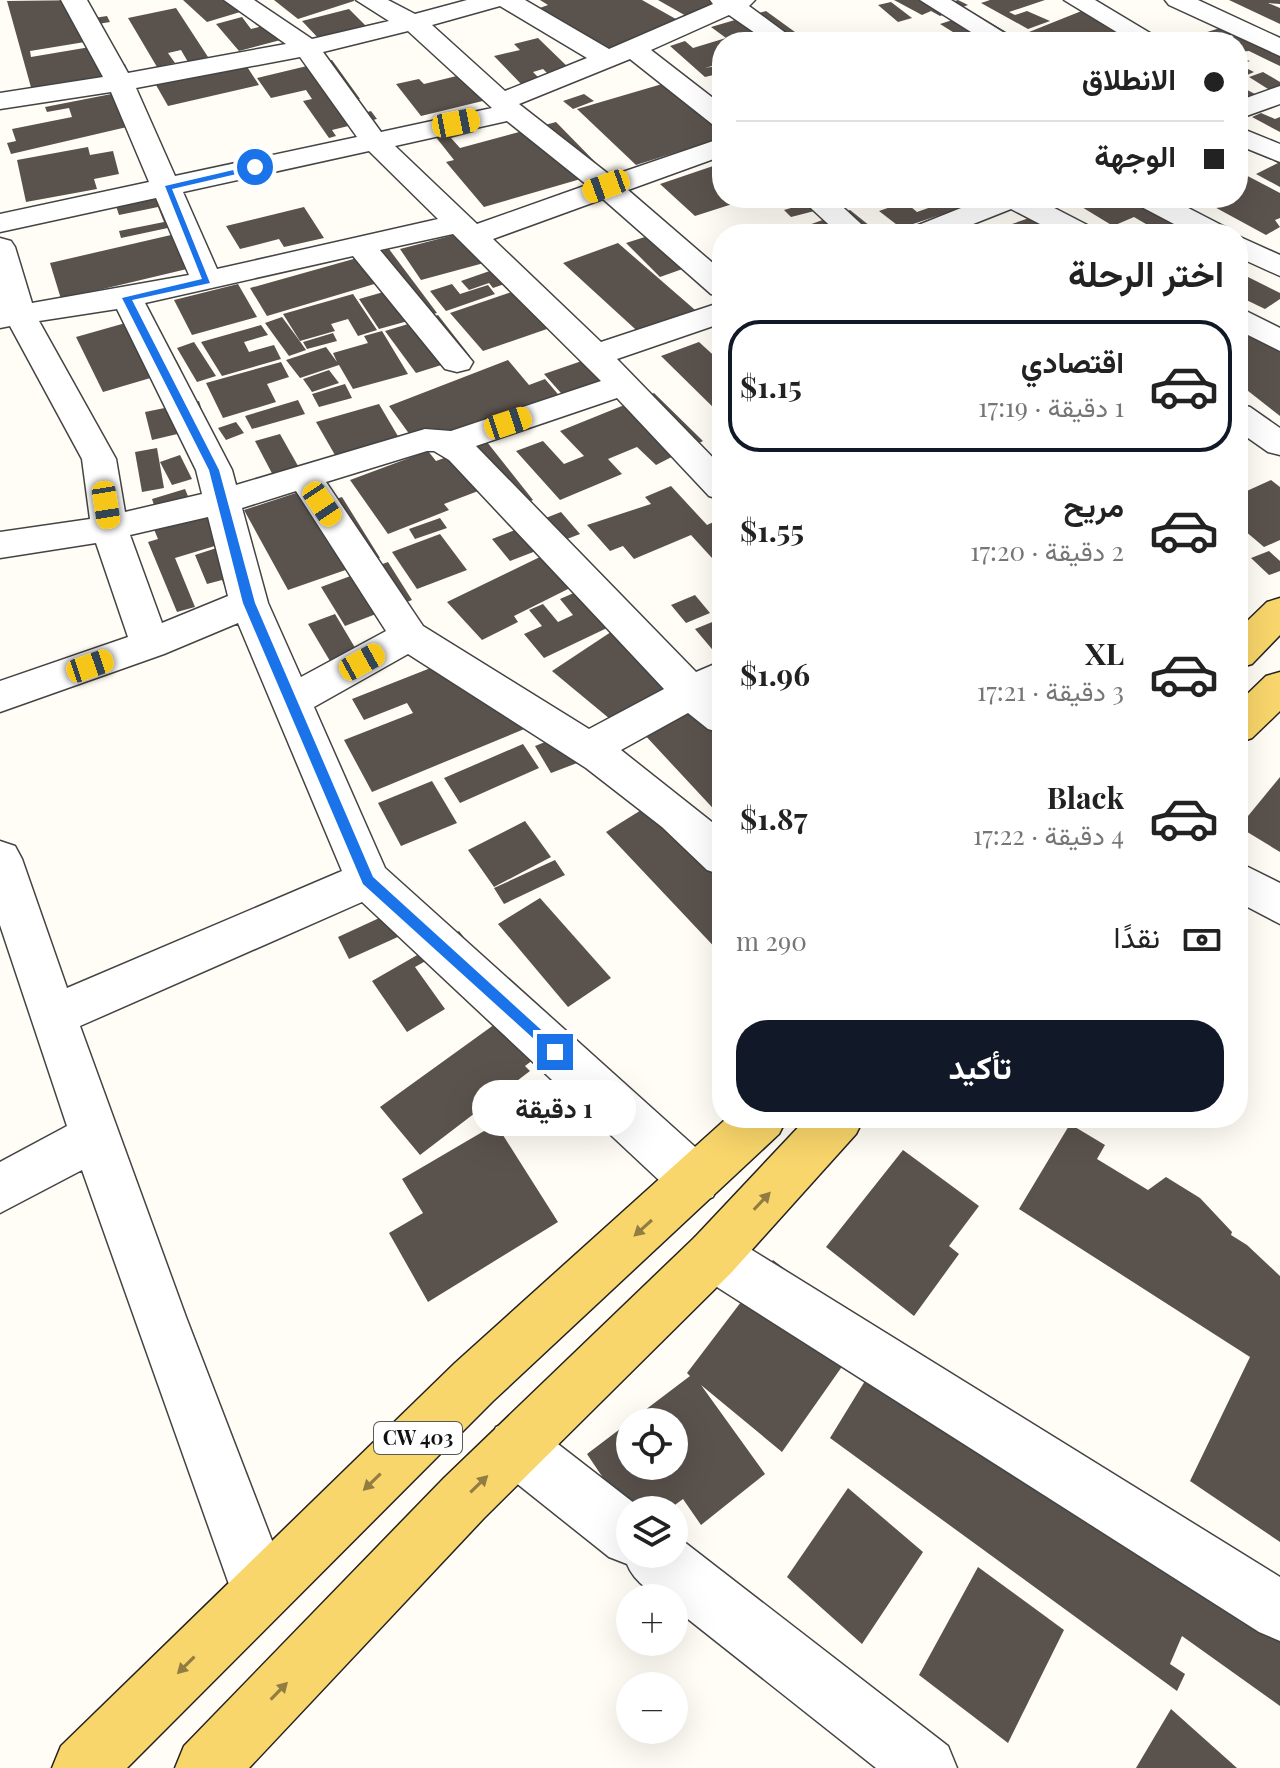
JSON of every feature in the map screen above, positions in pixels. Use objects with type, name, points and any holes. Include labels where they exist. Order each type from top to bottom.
[{"type":"main road","points":[[1248,644],[1280,612]]},
{"type":"main road","points":[[1248,718],[1277,693]]},
{"type":"main road","name":"CW 403","points":[[83,1768],[474,1382],[751,1128]]},
{"type":"main road","name":"CW 403","points":[[206,1768],[516,1447],[713,1255],[830,1128]]},
{"type":"street","points":[[74,0],[120,83],[207,281]]},
{"type":"street","points":[[237,0],[306,46],[372,139],[625,384],[712,478]]},
{"type":"street","points":[[369,0],[415,24],[506,107],[606,186],[712,278]]},
{"type":"street","points":[[0,101],[120,83],[415,24],[495,0]]},
{"type":"street","points":[[507,0],[608,60]]},
{"type":"street","points":[[933,0],[989,32]]},
{"type":"street","points":[[1077,0],[1134,32]]},
{"type":"street","points":[[1178,0],[1246,32]]},
{"type":"street","points":[[0,223],[168,188],[506,107],[732,1],[772,32]]},
{"type":"street","points":[[1248,33],[1280,48]]},
{"type":"street","points":[[633,49],[712,110]]},
{"type":"street","points":[[1248,140],[1280,154]]},
{"type":"street","points":[[10,317],[127,298],[360,246],[463,230],[712,149]]},
{"type":"street","points":[[827,208],[845,224]]},
{"type":"street","points":[[972,224],[997,208]]},
{"type":"street","points":[[1031,208],[1063,224]]},
{"type":"street","points":[[1165,208],[1197,224]]},
{"type":"street","points":[[360,246],[457,362]]},
{"type":"street","points":[[0,247],[10,317],[99,459],[109,528],[150,644]]},
{"type":"street","points":[[1248,250],[1280,267]]},
{"type":"street","points":[[127,298],[214,470],[249,603],[368,880],[695,1180]]},
{"type":"street","points":[[595,355],[712,315]]},
{"type":"street","points":[[1248,323],[1280,341]]},
{"type":"street","points":[[0,545],[109,528],[224,501],[425,440],[450,443],[625,384]]},
{"type":"street","points":[[1248,422],[1280,444]]},
{"type":"street","points":[[450,443],[712,696],[587,749]]},
{"type":"street","points":[[689,454],[712,445]]},
{"type":"street","points":[[304,477],[409,636],[587,749],[677,815],[712,848]]},
{"type":"street","points":[[0,697],[150,644],[249,603]]},
{"type":"street","points":[[291,701],[409,636]]},
{"type":"street","points":[[0,859],[93,1137],[261,1590]]},
{"type":"street","points":[[53,1016],[368,880]]},
{"type":"street","points":[[1248,886],[1280,905]]},
{"type":"street","points":[[0,1189],[93,1137]]},
{"type":"street","points":[[713,1255],[1280,1611]]},
{"type":"street","points":[[516,1447],[616,1525]]},
{"type":"street","points":[[670,1568],[926,1768]]},
{"type":"building","points":[[88,0],[94,18],[107,16],[110,22],[92,25],[97,40],[30,51],[31,57],[108,44],[116,65],[125,64],[129,74],[32,91],[7,1]]},
{"type":"building","points":[[183,0],[253,0],[260,6],[207,22]]},
{"type":"building","points":[[274,0],[354,0],[354,1],[298,19]]},
{"type":"building","points":[[540,0],[642,0],[683,23],[612,51],[537,9],[548,5]]},
{"type":"building","points":[[658,0],[729,0],[688,17]]},
{"type":"building","points":[[894,0],[937,0],[944,4],[958,0],[968,5],[940,16],[931,11],[922,15]]},
{"type":"building","points":[[990,0],[1045,0],[1009,12],[1015,15],[1027,11],[1050,21],[1028,29],[981,3]]},
{"type":"building","points":[[1229,0],[1280,0],[1280,4],[1268,3],[1280,8],[1280,24]]},
{"type":"building","points":[[891,2],[912,18],[898,22],[878,5]]},
{"type":"building","points":[[1094,6],[1136,28],[1126,32],[1029,32]]},
{"type":"building","points":[[176,8],[208,57],[188,62],[181,50],[168,53],[175,63],[157,67],[128,18]]},
{"type":"building","points":[[349,9],[367,27],[320,40],[302,21]]},
{"type":"building","points":[[766,11],[795,32],[718,32],[711,27]]},
{"type":"building","points":[[974,13],[1006,32],[953,32],[940,24]]},
{"type":"building","points":[[242,17],[251,29],[279,22],[292,37],[239,51],[216,24]]},
{"type":"building","points":[[1223,27],[1231,32],[1207,32]]},
{"type":"building","points":[[1247,30],[1280,45],[1280,66],[1248,51],[1248,32],[1243,32]]},
{"type":"building","points":[[538,38],[572,71],[551,77],[543,69],[533,72],[543,82],[524,87],[494,56],[520,50],[514,44]]},
{"type":"building","points":[[685,41],[693,48],[712,42],[712,66],[705,68],[712,67],[712,75],[705,77],[670,46]]},
{"type":"building","points":[[332,60],[360,99],[351,101],[360,114],[371,111],[377,119],[332,130],[336,136],[329,138],[303,101],[312,99],[306,90],[271,98],[257,78]]},
{"type":"building","points":[[246,65],[259,85],[168,106],[156,85]]},
{"type":"building","points":[[473,72],[495,98],[421,116],[396,84],[419,79],[424,84]]},
{"type":"building","points":[[1263,72],[1280,82],[1280,89],[1273,92],[1249,77]]},
{"type":"building","points":[[686,77],[712,102],[712,141],[636,165],[577,109]]},
{"type":"building","points":[[137,89],[155,131],[131,136],[127,127],[11,154],[7,143],[16,141],[12,129],[72,117],[69,108],[47,112],[45,107]]},
{"type":"building","points":[[1248,90],[1268,101],[1248,110]]},
{"type":"building","points":[[584,94],[594,101],[573,109],[563,101]]},
{"type":"building","points":[[1261,113],[1275,119],[1280,117],[1280,132],[1252,117]]},
{"type":"building","points":[[556,122],[605,172],[484,207],[446,162],[454,160],[435,136],[470,127],[474,132],[451,138],[460,148]]},
{"type":"building","points":[[88,147],[90,155],[113,151],[119,174],[94,179],[97,189],[26,202],[17,160]]},
{"type":"building","points":[[1280,158],[1280,187],[1256,174],[1278,163],[1274,161]]},
{"type":"building","points":[[712,166],[712,208],[720,208],[695,216],[660,184]]},
{"type":"building","points":[[1248,176],[1280,193],[1280,218],[1275,220],[1280,227],[1266,235],[1216,208],[1248,208]]},
{"type":"building","points":[[178,190],[191,223],[121,238],[119,231],[164,222],[158,207],[119,215],[115,203]]},
{"type":"building","points":[[304,207],[324,238],[284,247],[279,239],[240,249],[226,226]]},
{"type":"building","points":[[791,208],[826,208],[791,217],[784,210]]},
{"type":"building","points":[[912,208],[917,212],[928,208],[961,208],[913,224],[896,224],[879,211]]},
{"type":"building","points":[[1083,208],[1181,208],[1207,220],[1199,224],[1146,224],[1134,217],[1110,224]]},
{"type":"building","points":[[850,210],[868,224],[812,224]]},
{"type":"building","points":[[1035,216],[1046,224],[1012,224]]},
{"type":"building","points":[[670,229],[705,261],[660,277],[626,243]]},
{"type":"building","points":[[473,230],[495,260],[421,280],[400,249]]},
{"type":"building","points":[[171,235],[175,245],[196,240],[187,269],[61,299],[50,263]]},
{"type":"building","points":[[618,243],[702,316],[646,339],[563,263]]},
{"type":"building","points":[[389,249],[437,313],[379,329],[359,299],[387,291],[381,282],[267,316],[250,288]]},
{"type":"building","points":[[504,266],[516,280],[493,288],[489,283],[469,290],[461,281]]},
{"type":"building","points":[[1248,277],[1280,293],[1280,299],[1265,309],[1248,301]]},
{"type":"building","points":[[238,284],[257,317],[192,335],[174,300]]},
{"type":"building","points":[[452,284],[460,294],[488,285],[495,294],[446,311],[430,291]]},
{"type":"building","points":[[535,284],[570,321],[483,351],[450,313]]},
{"type":"building","points":[[353,294],[377,330],[358,336],[348,319],[331,324],[335,331],[300,341],[283,314]]},
{"type":"building","points":[[438,315],[470,356],[416,373],[385,331]]},
{"type":"building","points":[[282,317],[306,350],[289,356],[265,323]]},
{"type":"building","points":[[129,322],[168,345],[181,369],[103,392],[76,337]]},
{"type":"building","points":[[261,325],[268,335],[244,342],[249,352],[274,345],[281,359],[222,376],[201,342]]},
{"type":"building","points":[[1265,330],[1280,341],[1280,416],[1248,391],[1248,337]]},
{"type":"building","points":[[382,331],[408,374],[353,389],[339,365],[300,378],[286,360],[326,347],[337,362],[333,353],[368,343],[364,336]]},
{"type":"building","points":[[333,333],[337,341],[307,349],[303,342]]},
{"type":"building","points":[[194,342],[216,376],[197,382],[177,348]]},
{"type":"building","points":[[699,342],[712,354],[712,406],[661,356]]},
{"type":"building","points":[[602,354],[627,382],[569,402],[544,374]]},
{"type":"building","points":[[508,360],[529,385],[545,379],[569,407],[418,446],[389,406]]},
{"type":"building","points":[[281,362],[289,377],[267,384],[276,402],[223,418],[206,383]]},
{"type":"building","points":[[329,370],[339,383],[312,392],[303,379]]},
{"type":"building","points":[[345,384],[352,398],[319,407],[312,394]]},
{"type":"building","points":[[654,393],[703,441],[656,465],[637,447],[608,459],[622,474],[560,500],[516,451],[543,441],[564,464],[584,456],[560,431]]},
{"type":"building","points":[[298,400],[305,414],[252,429],[245,416]]},
{"type":"building","points":[[199,401],[207,427],[152,440],[145,412]]},
{"type":"building","points":[[379,404],[402,443],[339,462],[316,422]]},
{"type":"building","points":[[236,422],[244,433],[226,440],[218,428]]},
{"type":"building","points":[[280,434],[302,473],[276,481],[255,441]]},
{"type":"building","points":[[487,442],[533,500],[520,506],[502,482],[444,504],[449,510],[388,534],[350,480],[428,451],[436,461]]},
{"type":"building","points":[[157,448],[164,488],[142,492],[135,452]]},
{"type":"building","points":[[180,455],[192,479],[172,485],[160,462]]},
{"type":"building","points":[[1271,480],[1280,487],[1280,540],[1264,547],[1248,533],[1248,490]]},
{"type":"building","points":[[671,486],[707,525],[712,523],[712,558],[691,535],[634,559],[623,546],[610,551],[587,525],[651,504],[645,497]]},
{"type":"building","points":[[311,488],[321,504],[342,497],[380,558],[288,590],[244,510]]},
{"type":"building","points":[[185,489],[190,501],[156,511],[152,499]]},
{"type":"building","points":[[223,506],[238,539],[175,558],[195,607],[177,612],[148,542],[158,539],[153,527]]},
{"type":"building","points":[[561,512],[580,534],[510,561],[492,539]]},
{"type":"building","points":[[440,518],[447,528],[415,539],[409,529]]},
{"type":"building","points":[[440,534],[467,570],[417,589],[392,552]]},
{"type":"building","points":[[232,543],[229,597],[222,580],[207,584],[195,555]]},
{"type":"building","points":[[1269,551],[1280,561],[1280,571],[1269,575],[1251,558]]},
{"type":"building","points":[[544,555],[574,586],[514,616],[518,622],[482,640],[447,602]]},
{"type":"building","points":[[388,562],[412,600],[345,626],[321,587]]},
{"type":"building","points":[[576,592],[607,628],[544,658],[524,634],[542,626],[529,610],[543,604],[558,622],[573,615],[560,599]]},
{"type":"building","points":[[695,595],[710,613],[686,623],[671,605]]},
{"type":"building","points":[[335,614],[357,651],[330,661],[308,624]]},
{"type":"building","points":[[712,622],[712,649],[695,629]]},
{"type":"building","points":[[617,628],[681,678],[616,724],[552,671]]},
{"type":"building","points":[[466,654],[534,725],[372,792],[344,740],[413,713],[407,703],[364,720],[352,699]]},
{"type":"building","points":[[712,698],[712,807],[642,732]]},
{"type":"building","points":[[568,733],[585,760],[551,773],[535,746]]},
{"type":"building","points":[[523,744],[539,768],[460,803],[444,778]]},
{"type":"building","points":[[1280,777],[1280,852],[1248,832],[1248,816]]},
{"type":"building","points":[[432,781],[457,823],[401,846],[378,803]]},
{"type":"building","points":[[654,802],[712,861],[712,944],[606,832]]},
{"type":"building","points":[[525,821],[551,857],[494,887],[468,850]]},
{"type":"building","points":[[555,860],[565,875],[504,904],[494,888]]},
{"type":"building","points":[[540,898],[611,978],[568,1007],[498,924]]},
{"type":"building","points":[[388,914],[400,936],[349,959],[338,937]]},
{"type":"building","points":[[459,931],[491,972],[438,954],[415,967],[445,1009],[407,1032],[372,981]]},
{"type":"building","points":[[520,1006],[555,1043],[525,1066],[530,1071],[420,1155],[380,1107]]},
{"type":"building","points":[[496,1124],[558,1222],[428,1302],[389,1233],[423,1213],[402,1179]]},
{"type":"building","points":[[1068,1128],[1077,1128],[1105,1145],[1097,1159],[1148,1190],[1166,1177],[1200,1198],[1232,1232],[1231,1235],[1247,1245],[1280,1276],[1280,1542],[1190,1481],[1250,1357],[1019,1209]]},
{"type":"building","points":[[903,1150],[979,1206],[949,1246],[959,1254],[914,1316],[826,1247]]},
{"type":"building","points":[[773,1260],[867,1331],[782,1452],[701,1385],[765,1474],[701,1525],[688,1506],[688,1496],[616,1497],[587,1454],[616,1432],[616,1480],[688,1480],[688,1408],[648,1408],[690,1376],[687,1373]]},
{"type":"building","points":[[887,1345],[1280,1615],[1280,1706],[1182,1636],[1170,1664],[1185,1674],[1177,1691],[830,1438]]},
{"type":"building","points":[[848,1488],[923,1552],[862,1644],[787,1577]]},
{"type":"building","points":[[978,1567],[1064,1630],[1008,1743],[919,1675]]},
{"type":"building","points":[[1171,1709],[1237,1768],[1136,1768]]},
{"type":"route","points":[[255,167],[168,188],[207,281],[127,298],[214,470],[249,603],[368,880],[555,1052]]}]
